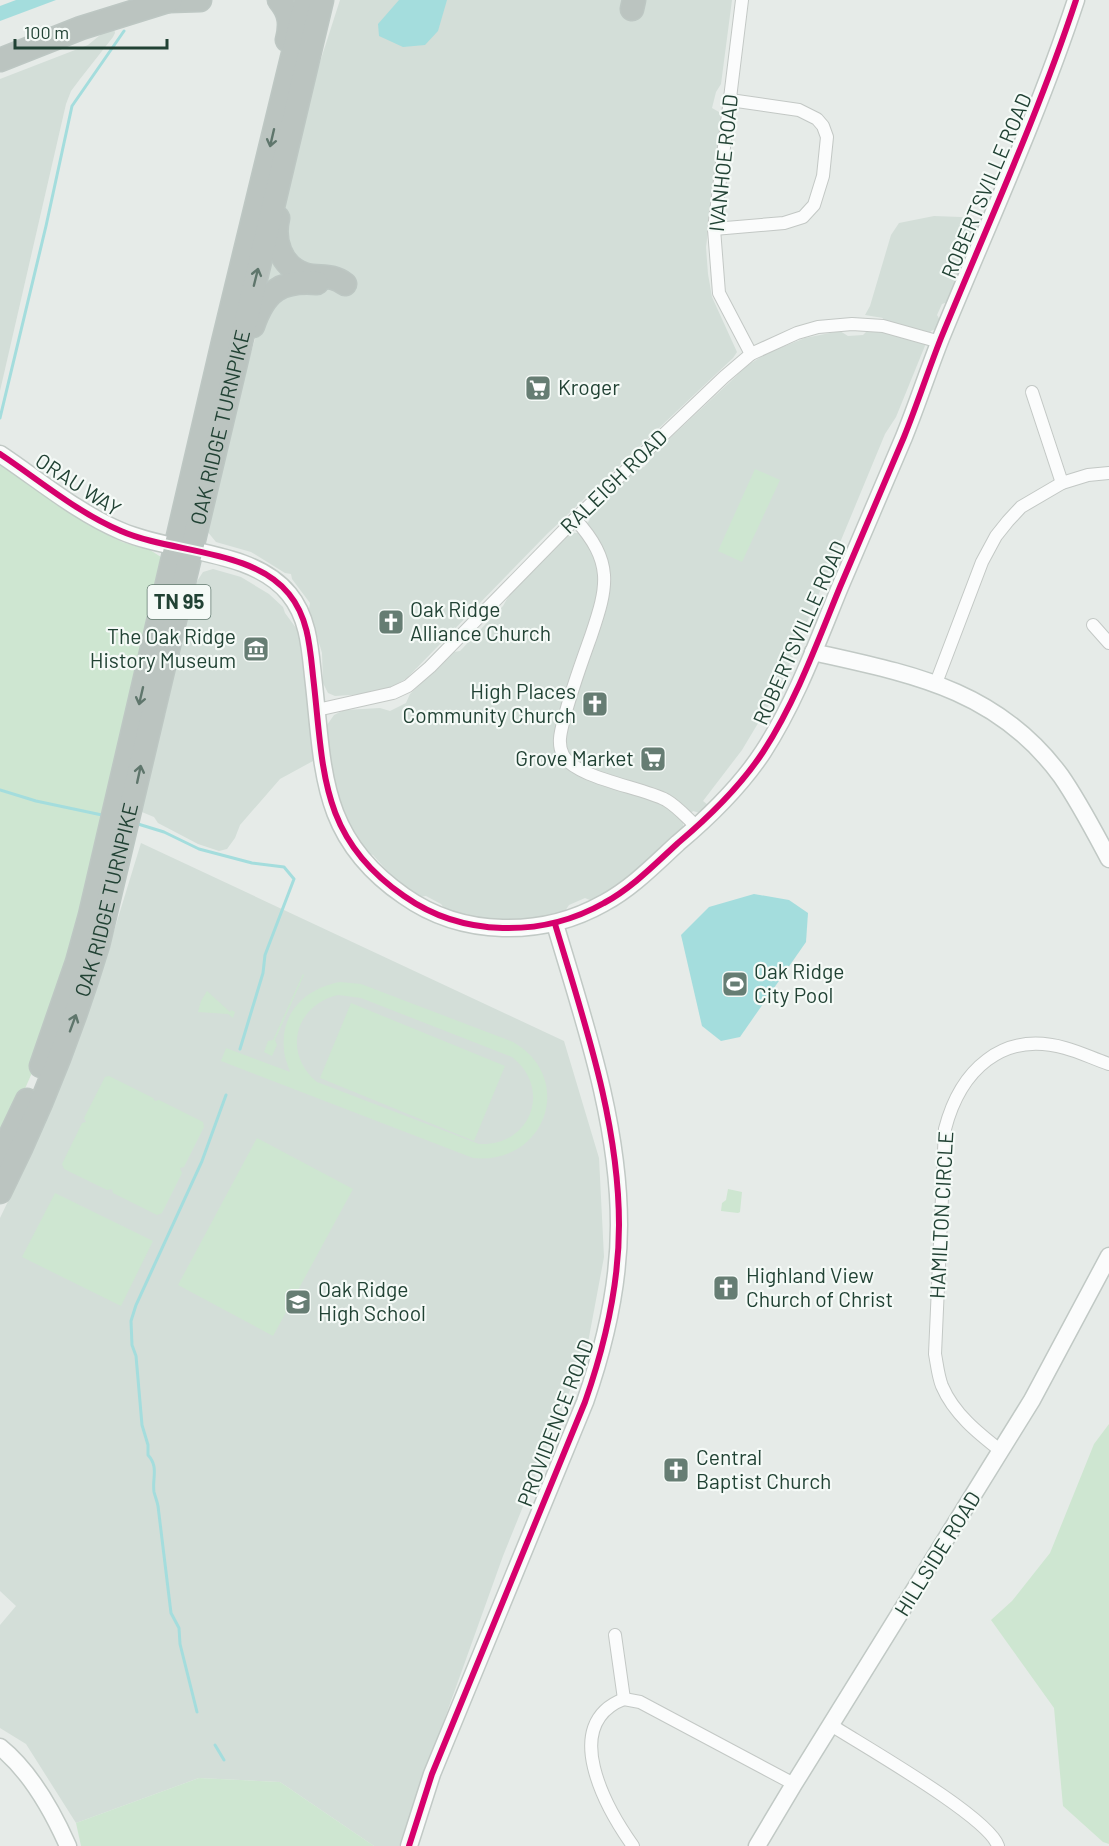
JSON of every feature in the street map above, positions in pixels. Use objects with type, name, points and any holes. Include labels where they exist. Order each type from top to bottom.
[{"type":"highway","points":[[0,44],[124,0]]},
{"type":"highway","points":[[0,60],[81,28],[170,0],[200,0]]},
{"type":"highway","points":[[279,0],[288,14],[291,26],[280,71],[279,110]]},
{"type":"highway","name":"OAK RIDGE TURNPIKE","points":[[0,1192],[58,1066],[95,955],[279,110],[306,0]]},
{"type":"highway","name":"OAK RIDGE TURNPIKE","points":[[0,1157],[43,1060],[77,962],[184,549],[219,433],[322,0]]},
{"type":"highway","points":[[219,433],[239,380],[257,313],[265,301],[279,288],[294,282],[336,286],[345,284],[336,278],[298,271],[286,260],[276,241],[275,234],[285,184],[291,130],[334,0]]},
{"type":"street","name":"IVANHOE ROAD","points":[[742,0],[714,229],[719,293],[751,354]]},
{"type":"street","name":"ROBERTSVILLE ROAD","points":[[184,549],[252,567],[282,586],[292,597],[309,636],[323,772],[332,806],[338,822],[354,849],[386,883],[416,904],[456,921],[499,929],[555,924],[581,915],[607,902],[648,870],[732,792],[762,753],[791,704],[903,440],[940,342],[1053,70],[1077,0]]},
{"type":"street","points":[[714,229],[784,223],[803,216],[814,205],[823,176],[827,137],[824,126],[817,119],[799,110],[730,100]]},
{"type":"street","name":"RALEIGH ROAD","points":[[317,710],[393,693],[408,686],[430,667],[575,519],[751,354],[797,333],[818,327],[852,324],[883,326],[940,342]]},
{"type":"street","points":[[1032,392],[1062,483]]},
{"type":"street","name":"ORAU WAY","points":[[0,454],[89,514],[114,528],[127,534],[184,549]]},
{"type":"street","points":[[936,683],[989,548],[1021,507],[1062,483],[1088,475],[1109,473]]},
{"type":"street","points":[[575,519],[591,536],[598,551],[603,566],[605,591],[568,704],[559,739],[563,754],[574,768],[664,799],[697,826]]},
{"type":"street","points":[[1093,625],[1109,643]]},
{"type":"street","points":[[813,652],[936,683],[964,695],[996,714],[1035,746],[1064,780],[1109,859]]},
{"type":"street","name":"PROVIDENCE ROAD","points":[[409,1846],[432,1774],[585,1402],[601,1357],[614,1294],[619,1226],[612,1145],[587,1030],[555,924]]},
{"type":"street","name":"HAMILTON CIRCLE","points":[[1001,1450],[957,1412],[941,1385],[935,1354],[945,1129],[950,1110],[957,1093],[971,1073],[994,1056],[1016,1046],[1041,1044],[1063,1047],[1109,1064]]},
{"type":"street","name":"HILLSIDE ROAD","points":[[757,1846],[1056,1358],[1109,1256]]},
{"type":"street","points":[[615,1635],[624,1699]]},
{"type":"street","points":[[633,1846],[602,1790],[593,1767],[590,1742],[593,1730],[602,1713],[611,1703],[624,1699],[640,1701],[794,1784]]},
{"type":"street","points":[[831,1725],[974,1818],[996,1840],[998,1846]]},
{"type":"street","points":[[2,1752],[28,1777],[53,1812],[68,1846]]},
{"type":"shaded area","points":[[340,0],[732,0],[721,84],[716,92],[712,108],[719,112],[722,122],[706,247],[712,297],[737,352],[547,534],[407,678],[389,689],[367,694],[335,696],[328,693],[323,683],[322,653],[309,609],[310,603],[292,579],[291,574],[285,573],[251,552],[216,542],[207,531],[225,440],[261,319],[263,297],[310,93]]},
{"type":"shaded area","points":[[114,28],[113,37],[71,91],[66,104],[0,391],[0,79],[88,45],[105,31]]},
{"type":"shaded area","points":[[934,216],[982,220],[948,302],[942,304],[937,315],[940,320],[938,328],[931,331],[896,417],[885,434],[781,685],[742,750],[703,801],[708,805],[700,813],[693,811],[683,823],[684,830],[616,888],[592,901],[585,898],[569,905],[563,914],[511,922],[469,917],[444,908],[426,896],[419,897],[397,882],[373,855],[367,853],[346,821],[327,760],[313,761],[280,779],[240,825],[227,849],[219,851],[198,844],[158,823],[154,817],[137,810],[155,736],[165,715],[194,586],[203,572],[213,569],[241,577],[269,594],[283,607],[302,636],[311,727],[327,725],[334,715],[344,710],[380,708],[390,711],[406,703],[410,694],[454,652],[460,651],[565,538],[572,533],[578,533],[589,521],[592,513],[638,468],[644,467],[653,454],[748,365],[767,353],[805,338],[840,331],[848,336],[863,335],[867,331],[877,332],[883,318],[865,315],[870,306],[891,235],[899,223]]},
{"type":"shaded area","name":"Oak Ridge High School","points":[[141,843],[564,1041],[599,1158],[604,1257],[587,1348],[503,1556],[399,1846],[374,1846],[280,1782],[199,1778],[76,1823],[26,1744],[0,1728],[0,1625],[16,1606],[0,1591],[0,1218],[67,1070],[102,970]]},
{"type":"green space","points":[[0,463],[103,532],[122,542],[150,550],[161,557],[165,570],[71,964],[39,1057],[0,1145]]},
{"type":"green space","points":[[755,469],[780,480],[742,562],[718,551]]},
{"type":"green space","points":[[303,974],[275,1040],[277,1045],[272,1056],[264,1052],[268,1041],[273,1040]]},
{"type":"green space","points":[[340,982],[361,984],[513,1042],[532,1058],[544,1076],[547,1096],[544,1116],[534,1134],[519,1148],[498,1157],[473,1158],[221,1061],[226,1048],[290,1072],[284,1052],[286,1024],[298,1004],[306,996]],"holes":[[[338,995],[361,998],[512,1057],[524,1070],[531,1085],[533,1099],[530,1114],[523,1126],[511,1136],[497,1142],[479,1144],[317,1082],[299,1058],[298,1031],[303,1019],[323,1000]]]},
{"type":"green space","points":[[207,991],[230,1012],[231,1010],[235,1012],[233,1018],[228,1014],[198,1012]]},
{"type":"green space","points":[[351,1003],[505,1066],[474,1141],[320,1078]]},
{"type":"green space","points":[[109,1076],[155,1101],[159,1100],[203,1122],[204,1127],[184,1167],[180,1168],[182,1173],[162,1213],[157,1215],[113,1193],[112,1189],[107,1190],[64,1169],[62,1164],[82,1123],[86,1122],[84,1118],[105,1077]]},
{"type":"green space","points":[[257,1138],[353,1189],[273,1336],[178,1285]]},
{"type":"green space","points":[[728,1189],[742,1192],[738,1213],[721,1211]]},
{"type":"green space","points":[[55,1193],[153,1241],[121,1306],[22,1257]]},
{"type":"green space","points":[[1109,1424],[1109,1844],[1103,1842],[1063,1806],[1054,1708],[991,1620],[1012,1601],[1050,1553],[1094,1444]]},
{"type":"green space","points":[[199,1778],[280,1782],[374,1846],[81,1846],[76,1823]]},
{"type":"water","points":[[16,0],[56,0],[0,21],[0,6]]},
{"type":"water","points":[[399,0],[447,0],[438,31],[425,45],[403,47],[379,36],[378,24]]},
{"type":"water","name":"Oak Ridge City Pool","points":[[754,894],[789,900],[808,913],[806,942],[740,1037],[721,1041],[702,1026],[681,935],[709,907]]},
{"type":"waterway","points":[[0,418],[72,106],[124,31]]},
{"type":"waterway","points":[[0,790],[36,801],[102,815]]},
{"type":"waterway","points":[[138,824],[164,832],[199,849],[252,863],[284,867],[294,879],[265,955],[263,973],[240,1049]]},
{"type":"waterway","points":[[197,1712],[180,1644],[179,1628],[171,1613],[158,1506],[154,1492],[154,1468],[148,1455],[148,1445],[142,1425],[131,1321],[136,1305],[202,1161],[226,1095]]},
{"type":"waterway","points":[[215,1745],[224,1760]]},
{"type":"cycle path","points":[[0,454],[74,506],[105,524],[141,538],[233,560],[255,568],[273,579],[289,594],[300,612],[307,633],[324,770],[330,798],[340,825],[355,850],[376,873],[404,896],[427,910],[451,919],[502,928],[529,927],[580,914],[604,903],[634,883],[713,812],[754,765],[786,713],[904,437],[941,338],[1029,128],[1076,0]]},
{"type":"cycle path","points":[[409,1846],[432,1774],[585,1402],[605,1337],[614,1293],[619,1225],[613,1148],[598,1072],[555,924]]},
{"type":"place","name":"Kroger","points":[[538,388]]},
{"type":"place","name":"Oak Ridge Alliance Church","points":[[391,622]]},
{"type":"place","name":"The Oak Ridge History Museum","points":[[256,649]]},
{"type":"place","name":"High Places Community Church","points":[[595,704]]},
{"type":"place","name":"Grove Market","points":[[653,759]]},
{"type":"place","name":"Oak Ridge City Pool","points":[[735,984]]},
{"type":"place","name":"Highland View Church of Christ","points":[[726,1288]]},
{"type":"place","name":"Oak Ridge High School","points":[[298,1302]]},
{"type":"place","name":"Central Baptist Church","points":[[676,1470]]}]
